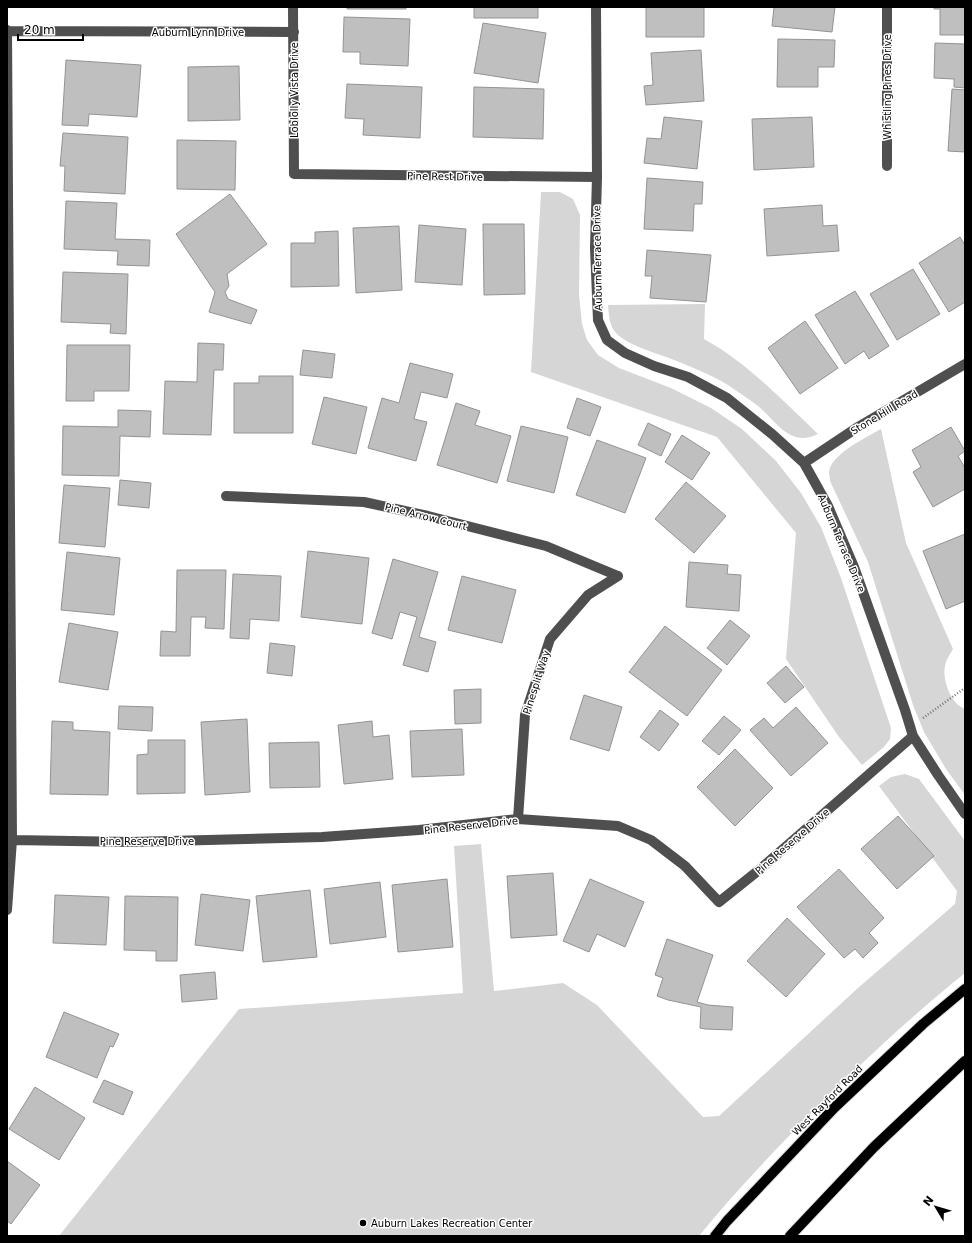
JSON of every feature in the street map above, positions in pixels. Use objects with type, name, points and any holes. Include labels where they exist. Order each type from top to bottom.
[{"type":"main road","name":"West Rayford Road","points":[[715,1236],[727,1221],[834,1108],[923,1024],[965,989]]},
{"type":"main road","points":[[790,1236],[874,1147],[965,1061]]},
{"type":"street","name":"Loblolly Vista Drive","points":[[293,7],[294,174]]},
{"type":"street","name":"Auburn Terrace Drive","points":[[596,7],[597,177],[595,248],[598,320],[607,340],[625,353],[654,366],[688,377],[727,398],[772,434],[804,463],[828,506],[854,567],[911,732],[965,814]]},
{"type":"street","name":"Whistling Pines Drive","points":[[887,7],[887,166]]},
{"type":"street","name":"Auburn Lynn Drive","points":[[7,30],[294,32]]},
{"type":"street","points":[[7,30],[12,840],[7,910]]},
{"type":"street","name":"Pine Rest Drive","points":[[294,174],[597,177]]},
{"type":"street","name":"Stone Hill Road","points":[[804,463],[858,427],[965,364]]},
{"type":"street","name":"Pine Arrow Court","points":[[226,496],[364,502],[428,516],[546,546],[618,576]]},
{"type":"street","name":"Pinesplit Way","points":[[518,819],[525,715],[550,639],[588,595],[618,576]]},
{"type":"street","name":"Pine Reserve Drive","points":[[12,840],[131,842],[322,837],[419,830],[518,819],[618,826],[651,840],[685,866],[719,902],[759,870],[911,732]]},
{"type":"path","points":[[911,732],[965,688]]},
{"type":"shaded area","points":[[541,192],[560,192],[573,199],[580,215],[579,295],[582,324],[587,340],[598,355],[619,368],[671,388],[711,408],[742,429],[776,461],[801,493],[821,527],[841,578],[891,728],[890,739],[884,747],[862,765],[839,737],[786,659],[796,533],[717,437],[531,372]]},
{"type":"shaded area","points":[[705,304],[704,339],[735,359],[750,371],[818,434],[799,438],[792,436],[778,426],[758,406],[728,385],[692,367],[628,342],[617,334],[612,328],[608,305]]},
{"type":"shaded area","points":[[881,429],[906,543],[953,649],[948,657],[944,672],[946,684],[952,697],[965,709],[965,795],[946,769],[924,732],[913,705],[868,562],[830,481],[829,472],[831,465],[836,459],[859,441]]},
{"type":"shaded area","points":[[905,774],[919,779],[965,841],[965,973],[897,1031],[832,1093],[755,1172],[699,1236],[59,1236],[239,1009],[463,993],[454,846],[481,844],[494,991],[563,983],[597,1005],[703,1117],[719,1116],[858,988],[955,904],[957,891],[879,786],[891,777]]},
{"type":"building","points":[[347,7],[406,7],[406,9],[347,9]]},
{"type":"building","points":[[474,7],[538,7],[538,18],[474,18]]},
{"type":"building","points":[[646,7],[704,7],[704,37],[646,37]]},
{"type":"building","points":[[774,7],[835,7],[832,32],[772,26]]},
{"type":"building","points":[[934,7],[965,7],[965,35],[940,35],[940,9],[934,9]]},
{"type":"building","points":[[344,17],[410,19],[408,66],[360,64],[360,52],[343,52]]},
{"type":"building","points":[[483,23],[546,33],[538,83],[474,73]]},
{"type":"building","points":[[778,39],[835,40],[834,67],[818,67],[818,87],[777,87]]},
{"type":"building","points":[[935,43],[965,44],[965,88],[954,87],[954,79],[934,78]]},
{"type":"building","points":[[701,50],[704,101],[646,105],[644,86],[653,85],[651,53]]},
{"type":"building","points":[[66,60],[141,65],[137,117],[89,114],[88,126],[62,125]]},
{"type":"building","points":[[239,66],[240,120],[188,121],[188,67]]},
{"type":"building","points":[[347,84],[422,87],[420,138],[363,135],[364,119],[345,118]]},
{"type":"building","points":[[474,87],[544,89],[543,139],[473,137]]},
{"type":"building","points":[[952,89],[965,90],[965,152],[948,151]]},
{"type":"building","points":[[664,117],[702,121],[697,169],[644,163],[647,138],[661,139]]},
{"type":"building","points":[[812,117],[814,167],[754,170],[752,119]]},
{"type":"building","points":[[63,133],[128,137],[125,194],[64,191],[65,166],[60,166]]},
{"type":"building","points":[[177,140],[236,141],[235,190],[177,189]]},
{"type":"building","points":[[647,178],[703,182],[702,204],[694,204],[693,231],[644,229]]},
{"type":"building","points":[[230,194],[267,244],[227,274],[229,286],[225,292],[228,299],[257,310],[251,324],[209,312],[215,292],[176,234]]},
{"type":"building","points":[[66,201],[117,203],[115,239],[150,240],[149,266],[117,265],[118,251],[64,249]]},
{"type":"building","points":[[822,205],[823,226],[837,225],[839,251],[767,256],[764,209]]},
{"type":"building","points":[[483,224],[524,224],[525,294],[484,295]]},
{"type":"building","points":[[419,225],[466,229],[462,285],[415,282]]},
{"type":"building","points":[[399,226],[402,290],[356,293],[353,228]]},
{"type":"building","points":[[338,231],[339,286],[291,287],[291,243],[315,243],[315,232]]},
{"type":"building","points":[[960,237],[965,245],[965,302],[949,312],[919,263]]},
{"type":"building","points":[[647,250],[711,255],[706,302],[650,298],[652,276],[645,276]]},
{"type":"building","points":[[913,269],[940,314],[897,340],[870,294]]},
{"type":"building","points":[[63,272],[128,274],[126,334],[110,333],[111,324],[61,322]]},
{"type":"building","points":[[855,291],[889,346],[869,359],[864,351],[845,364],[815,315]]},
{"type":"building","points":[[805,321],[838,368],[800,394],[768,348]]},
{"type":"building","points":[[198,343],[224,344],[223,370],[214,370],[211,435],[163,434],[165,381],[197,382]]},
{"type":"building","points":[[67,345],[130,345],[129,391],[94,391],[94,401],[66,401]]},
{"type":"building","points":[[303,350],[335,354],[332,378],[300,375]]},
{"type":"building","points":[[410,363],[453,374],[447,398],[421,392],[414,419],[427,422],[416,461],[368,448],[382,398],[399,403]]},
{"type":"building","points":[[259,376],[293,376],[293,433],[234,433],[234,383],[259,383]]},
{"type":"building","points":[[324,397],[367,407],[356,454],[312,444]]},
{"type":"building","points":[[577,398],[601,407],[590,436],[567,428]]},
{"type":"building","points":[[456,403],[480,411],[475,425],[511,436],[497,483],[437,465]]},
{"type":"building","points":[[118,410],[151,411],[150,437],[120,436],[119,476],[62,475],[63,426],[118,427]]},
{"type":"building","points":[[648,423],[671,434],[661,456],[638,445]]},
{"type":"building","points":[[521,426],[568,437],[554,493],[507,481]]},
{"type":"building","points":[[951,427],[965,451],[958,456],[965,468],[965,489],[933,507],[913,472],[921,467],[912,450]]},
{"type":"building","points":[[682,435],[710,453],[692,480],[665,462]]},
{"type":"building","points":[[597,440],[646,458],[625,513],[576,495]]},
{"type":"building","points":[[120,480],[151,483],[149,508],[118,505]]},
{"type":"building","points":[[686,482],[726,516],[694,553],[655,519]]},
{"type":"building","points":[[64,485],[110,488],[105,547],[59,543]]},
{"type":"building","points":[[965,534],[965,601],[946,609],[923,551]]},
{"type":"building","points":[[308,551],[369,558],[362,624],[301,617]]},
{"type":"building","points":[[67,552],[120,558],[114,615],[61,610]]},
{"type":"building","points":[[393,559],[438,572],[419,637],[436,642],[428,672],[403,665],[417,617],[400,612],[392,639],[372,633]]},
{"type":"building","points":[[689,562],[728,565],[727,574],[741,575],[739,611],[686,607]]},
{"type":"building","points":[[177,570],[226,570],[224,629],[205,628],[206,617],[191,617],[190,656],[160,656],[161,631],[176,632]]},
{"type":"building","points":[[233,574],[281,576],[279,621],[250,619],[249,639],[230,638]]},
{"type":"building","points":[[462,576],[516,590],[502,643],[448,630]]},
{"type":"building","points":[[730,620],[750,636],[727,665],[707,648]]},
{"type":"building","points":[[69,623],[118,632],[108,690],[59,682]]},
{"type":"building","points":[[665,626],[722,670],[687,716],[629,672]]},
{"type":"building","points":[[270,643],[295,646],[292,676],[267,673]]},
{"type":"building","points":[[786,666],[804,687],[785,703],[767,683]]},
{"type":"building","points":[[481,689],[481,723],[455,724],[454,690]]},
{"type":"building","points":[[584,695],[622,707],[609,751],[570,739]]},
{"type":"building","points":[[119,706],[153,707],[152,731],[118,729]]},
{"type":"building","points":[[796,707],[828,743],[791,776],[750,730],[764,718],[773,728]]},
{"type":"building","points":[[660,710],[679,724],[659,751],[640,737]]},
{"type":"building","points":[[724,716],[741,730],[719,755],[702,741]]},
{"type":"building","points":[[247,719],[250,792],[205,795],[201,722]]},
{"type":"building","points":[[52,721],[73,722],[73,730],[110,732],[108,795],[50,794]]},
{"type":"building","points":[[372,721],[373,737],[389,735],[393,779],[344,784],[338,725]]},
{"type":"building","points":[[462,729],[464,775],[412,777],[410,731]]},
{"type":"building","points":[[148,740],[185,740],[185,793],[137,794],[137,755],[148,754]]},
{"type":"building","points":[[319,742],[320,787],[270,788],[269,743]]},
{"type":"building","points":[[735,749],[773,788],[735,826],[697,787]]},
{"type":"building","points":[[898,816],[934,856],[897,889],[861,849]]},
{"type":"building","points":[[839,869],[884,918],[869,933],[878,943],[863,958],[855,949],[844,958],[797,907]]},
{"type":"building","points":[[553,873],[557,935],[511,938],[507,876]]},
{"type":"building","points":[[447,879],[453,947],[398,952],[392,885]]},
{"type":"building","points":[[590,879],[644,902],[625,947],[597,934],[589,952],[563,941]]},
{"type":"building","points":[[380,882],[386,937],[330,944],[324,889]]},
{"type":"building","points":[[310,890],[317,957],[263,962],[256,896]]},
{"type":"building","points":[[201,894],[250,900],[243,951],[195,945]]},
{"type":"building","points":[[55,895],[109,897],[106,945],[53,943]]},
{"type":"building","points":[[125,896],[178,897],[177,961],[156,961],[156,951],[124,950]]},
{"type":"building","points":[[787,918],[825,954],[786,997],[747,961]]},
{"type":"building","points":[[667,939],[713,955],[697,1002],[708,1005],[733,1007],[732,1030],[700,1028],[701,1007],[668,1000],[657,996],[663,978],[655,975]]},
{"type":"building","points":[[215,972],[217,999],[182,1002],[180,975]]},
{"type":"building","points":[[64,1012],[119,1034],[113,1047],[110,1046],[97,1078],[46,1057]]},
{"type":"building","points":[[104,1080],[133,1092],[123,1115],[93,1102]]},
{"type":"building","points":[[35,1087],[85,1118],[59,1160],[9,1129]]},
{"type":"building","points":[[7,1161],[40,1185],[11,1224],[7,1221]]},
{"type":"place","name":"Auburn Lakes Recreation Center","points":[[363,1223]]}]
